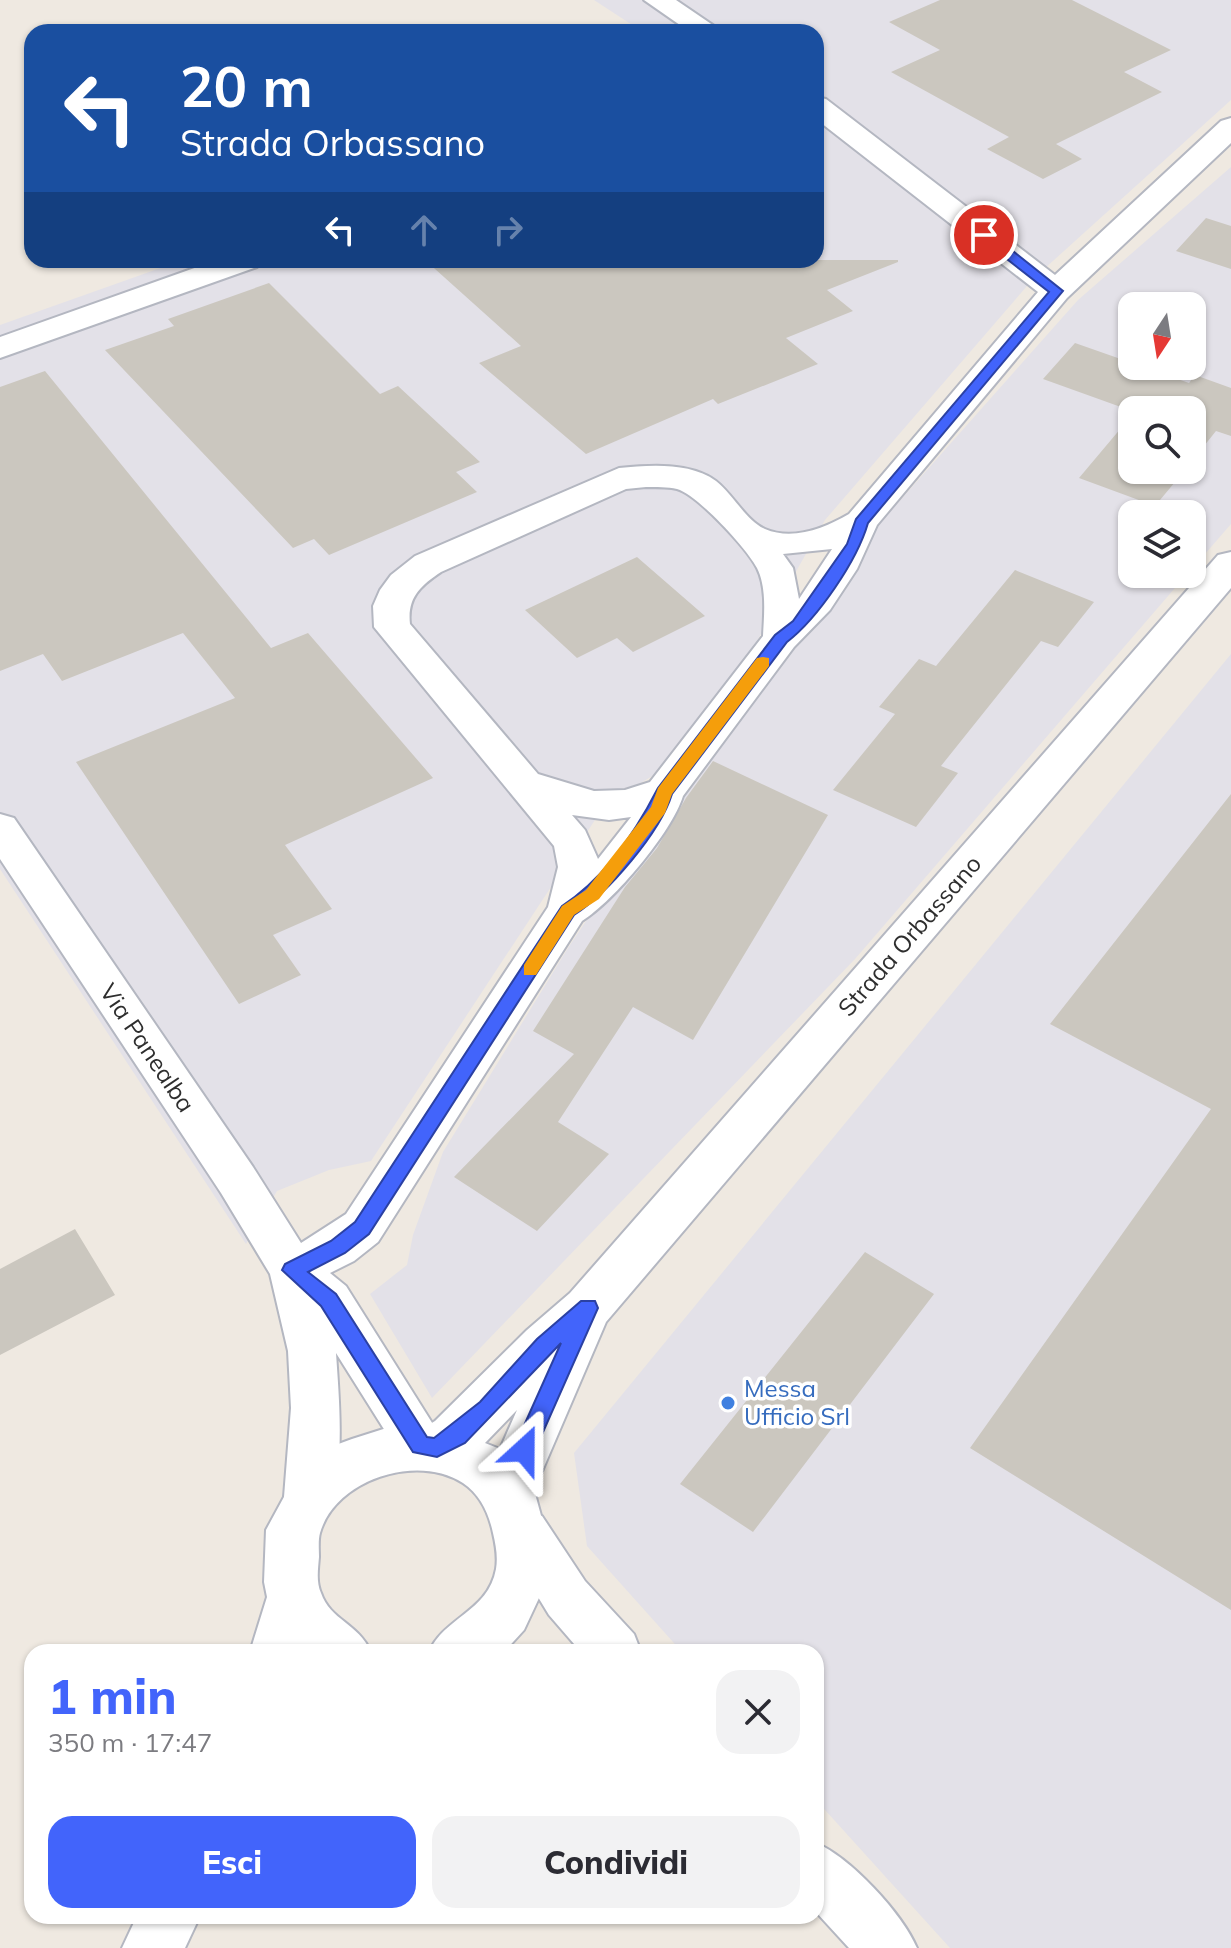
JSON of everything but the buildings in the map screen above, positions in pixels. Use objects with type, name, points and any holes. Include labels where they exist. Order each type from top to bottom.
[{"type":"main road","name":"Strada Orbassano","points":[[333,1644],[308,1625],[294,1598],[287,1563],[292,1529],[309,1497],[332,1475],[358,1458],[389,1448],[429,1446],[457,1436],[545,1345],[588,1308],[1231,564]]},
{"type":"main road","name":"Strada Orbassano","points":[[473,1644],[497,1622],[515,1594],[524,1563],[516,1512],[588,1308]]},
{"type":"main road","name":"Strada Orbassano","points":[[429,1446],[477,1463],[516,1512]]},
{"type":"main road","points":[[280,1644],[294,1598]]},
{"type":"main road","points":[[152,1948],[166,1924]]},
{"type":"street","points":[[657,0],[696,24]]},
{"type":"street","points":[[824,111],[1056,291]]},
{"type":"street","points":[[752,537],[779,544],[836,539],[861,522],[1056,291],[1231,127]]},
{"type":"street","points":[[0,348],[224,268]]},
{"type":"street","points":[[292,1270],[338,1247],[362,1228],[568,910],[580,858],[571,840],[538,804],[527,785],[392,627],[389,610],[394,594],[410,576],[428,564],[632,476],[684,479],[703,488],[752,537],[775,568],[781,588],[781,638]]},
{"type":"street","points":[[568,910],[592,895],[659,809],[664,792],[781,638],[799,625],[854,544],[861,522]]},
{"type":"street","points":[[527,785],[593,808],[632,805],[664,792]]},
{"type":"street","name":"Via Panealba","points":[[0,828],[237,1180],[292,1270]]},
{"type":"street","points":[[292,1270],[329,1300],[429,1446]]},
{"type":"street","points":[[292,1270],[312,1351],[315,1408],[309,1497]]},
{"type":"street","points":[[516,1512],[567,1598],[608,1644]]},
{"type":"street","points":[[824,1880],[888,1948]]},
{"type":"shaded area","points":[[594,0],[1231,0],[1231,100],[1033,279],[825,520],[757,641],[659,772],[639,784],[614,791],[371,1161],[329,1170],[277,1191],[246,1244],[0,869],[0,325],[160,268],[824,268],[824,24],[631,24]]},
{"type":"shaded area","points":[[1231,167],[1231,524],[1206,553],[1206,500],[1118,500],[1118,588],[1175,588],[855,959],[432,1398],[370,1294],[407,1265],[413,1235],[443,1152],[568,948],[635,848],[792,650],[864,541],[1078,300]]},
{"type":"shaded area","points":[[1231,654],[1231,1948],[950,1948],[824,1809],[824,1644],[675,1644],[587,1546],[574,1453]]},
{"type":"slow traffic","points":[[530,970],[568,910],[592,895],[659,809],[664,792],[763,662]]},
{"type":"place","name":"Messa Ufficio Srl","points":[[728,1403]]},
{"type":"route","points":[[524,1450],[588,1308],[545,1345],[457,1436],[437,1448],[421,1445],[329,1300],[292,1270],[338,1247],[362,1228],[568,910],[592,895],[659,809],[664,792],[781,638],[799,625],[854,544],[861,522],[1056,291],[984,235]]}]
